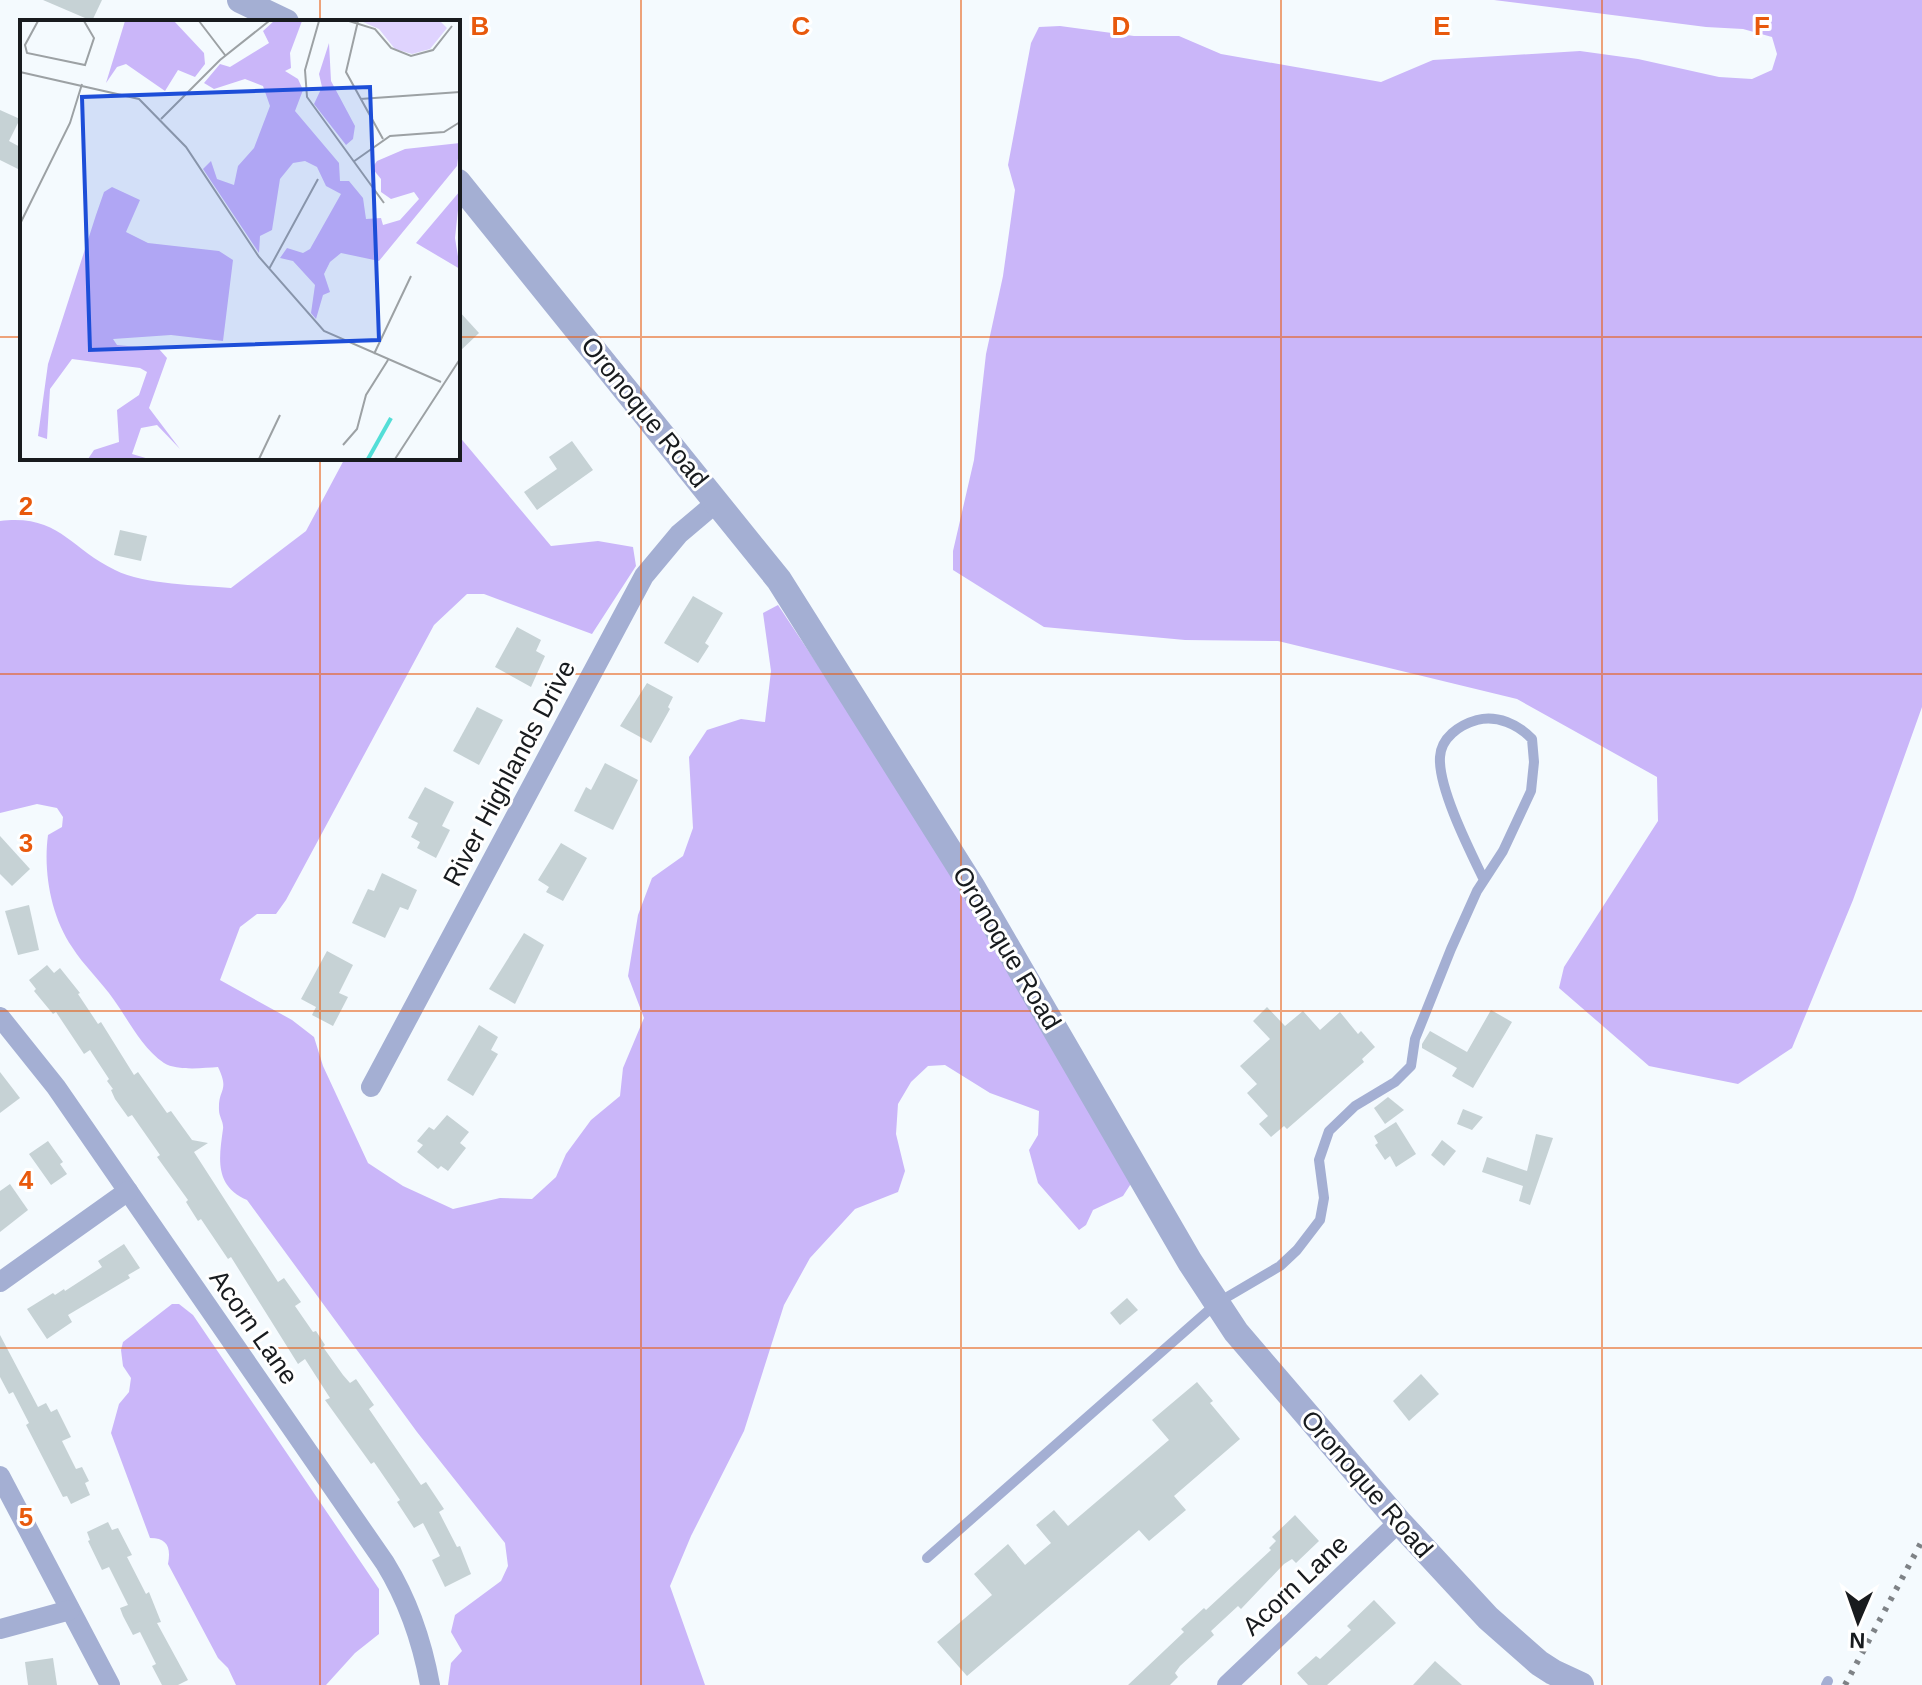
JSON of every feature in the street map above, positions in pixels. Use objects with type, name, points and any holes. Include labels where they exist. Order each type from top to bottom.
[{"type":"street","points":[[240,0],[282,20]]},
{"type":"street","name":"Oronoque Road","points":[[460,184],[779,580],[1008,948],[1190,1262],[1254,1354],[1469,1598],[1521,1648],[1553,1672],[1581,1685]]},
{"type":"street","name":"River Highlands Drive","points":[[371,1087],[637,588],[679,534],[718,501]]},
{"type":"street","name":"Acorn Lane","points":[[0,1017],[56,1087],[385,1563],[400,1587],[420,1636],[430,1685]]},
{"type":"street","points":[[0,1282],[128,1191]]},
{"type":"street","points":[[0,1476],[110,1685]]},
{"type":"street","name":"Acorn Lane","points":[[1227,1685],[1399,1522]]},
{"type":"street","points":[[0,1629],[70,1610]]},
{"type":"lane","points":[[927,1558],[1217,1303],[1280,1266],[1320,1220],[1324,1198],[1319,1160],[1329,1131],[1355,1106],[1395,1082],[1411,1066],[1415,1039],[1451,949],[1531,791],[1534,762],[1532,739],[1523,730],[1491,717],[1453,730],[1440,756],[1448,795],[1464,839],[1484,880]]},
{"type":"shaded area","points":[[1494,0],[1922,0],[1922,707],[1853,900],[1792,1048],[1738,1084],[1649,1066],[1559,988],[1564,967],[1658,821],[1657,777],[1517,699],[1278,641],[1185,640],[1044,627],[953,570],[953,551],[974,460],[986,354],[1003,276],[1015,190],[1008,165],[1031,43],[1039,27],[1060,26],[1134,36],[1179,36],[1221,54],[1381,82],[1433,60],[1580,51],[1638,59],[1719,77],[1752,79],[1772,70],[1777,54],[1772,37],[1743,29]]},
{"type":"shaded area","points":[[460,437],[551,546],[598,541],[633,547],[636,566],[592,634],[484,594],[467,594],[434,625],[286,900],[276,914],[257,914],[240,927],[220,980],[292,1020],[314,1037],[323,1066],[368,1163],[403,1186],[453,1209],[500,1198],[532,1199],[556,1177],[566,1154],[591,1120],[620,1096],[623,1068],[644,1018],[628,976],[638,915],[652,878],[683,856],[693,828],[689,757],[707,730],[741,719],[765,722],[771,671],[763,613],[778,605],[892,777],[1132,1182],[1123,1196],[1093,1210],[1086,1225],[1079,1230],[1038,1183],[1029,1150],[1038,1135],[1039,1111],[990,1093],[945,1065],[928,1066],[911,1082],[898,1104],[896,1134],[905,1171],[898,1192],[855,1209],[810,1258],[784,1305],[744,1431],[691,1536],[670,1586],[705,1685],[448,1685],[451,1663],[462,1651],[451,1632],[455,1615],[501,1581],[508,1566],[505,1543],[417,1432],[247,1200],[236,1194],[224,1179],[220,1161],[223,1126],[219,1110],[223,1086],[218,1067],[176,1067],[156,1057],[72,947],[54,908],[48,879],[48,835],[62,827],[63,817],[57,808],[37,804],[0,813],[0,521],[20,520],[50,528],[99,561],[127,575],[172,584],[231,588],[306,531],[344,460],[460,460]]},
{"type":"shaded area","points":[[172,1304],[179,1304],[193,1315],[379,1589],[379,1634],[355,1653],[326,1685],[236,1685],[228,1668],[218,1658],[168,1564],[167,1545],[150,1538],[111,1433],[119,1404],[129,1392],[131,1378],[123,1366],[123,1342]]},
{"type":"building","points":[[43,0],[102,0],[90,20]]},
{"type":"building","points":[[0,110],[20,119],[9,141],[20,147],[20,170],[0,160]]},
{"type":"building","points":[[460,312],[479,333],[460,351]]},
{"type":"building","points":[[572,441],[593,470],[537,510],[524,492],[557,469],[549,457]]},
{"type":"building","points":[[120,530],[147,536],[141,561],[114,555]]},
{"type":"building","points":[[693,596],[723,613],[705,643],[709,646],[698,663],[664,643]]},
{"type":"building","points":[[517,627],[541,640],[536,651],[545,656],[531,687],[495,667]]},
{"type":"building","points":[[647,683],[673,697],[668,707],[670,709],[651,743],[620,726]]},
{"type":"building","points":[[477,707],[503,720],[479,765],[453,751]]},
{"type":"building","points":[[605,763],[638,780],[613,830],[574,811],[586,787],[591,790]]},
{"type":"building","points":[[425,787],[454,802],[442,826],[450,830],[436,858],[417,848],[420,842],[411,837],[418,823],[408,818]]},
{"type":"building","points":[[0,836],[30,869],[12,886],[0,874]]},
{"type":"building","points":[[561,843],[587,858],[563,901],[546,892],[549,887],[538,880]]},
{"type":"building","points":[[382,873],[417,890],[408,910],[400,907],[385,938],[352,923],[368,889],[374,891]]},
{"type":"building","points":[[29,905],[39,950],[18,955],[5,911]]},
{"type":"building","points":[[524,933],[544,945],[515,1004],[489,989]]},
{"type":"building","points":[[327,951],[353,965],[339,993],[348,997],[333,1026],[312,1015],[316,1007],[301,999]]},
{"type":"building","points":[[47,965],[54,973],[60,968],[80,993],[98,1024],[101,1022],[134,1075],[138,1072],[167,1113],[171,1111],[192,1140],[208,1143],[194,1152],[278,1282],[284,1278],[301,1302],[295,1306],[313,1332],[316,1331],[325,1345],[323,1347],[350,1383],[356,1379],[374,1405],[369,1409],[421,1485],[426,1482],[444,1509],[439,1512],[457,1547],[460,1546],[471,1574],[445,1587],[432,1560],[440,1556],[423,1523],[414,1528],[397,1502],[400,1500],[374,1462],[371,1464],[325,1400],[330,1398],[305,1359],[298,1364],[231,1257],[228,1259],[201,1219],[198,1221],[186,1202],[188,1200],[157,1157],[160,1155],[132,1115],[128,1117],[115,1099],[107,1081],[109,1079],[90,1050],[84,1054],[56,1012],[53,1014],[34,991],[36,989],[29,980]]},
{"type":"building","points":[[1267,1007],[1285,1026],[1303,1011],[1320,1030],[1340,1012],[1358,1034],[1361,1031],[1375,1047],[1362,1059],[1364,1062],[1287,1129],[1284,1126],[1271,1137],[1259,1124],[1268,1116],[1247,1093],[1257,1084],[1240,1066],[1270,1039],[1253,1021]]},
{"type":"building","points":[[1491,1010],[1512,1022],[1473,1088],[1452,1076],[1457,1068],[1422,1048],[1422,1044],[1430,1031],[1467,1052]]},
{"type":"building","points":[[479,1025],[498,1037],[491,1050],[498,1054],[473,1096],[447,1080]]},
{"type":"building","points":[[0,1072],[20,1098],[0,1113]]},
{"type":"building","points":[[1388,1097],[1404,1110],[1385,1124],[1374,1108]]},
{"type":"building","points":[[1463,1109],[1483,1117],[1472,1130],[1457,1124]]},
{"type":"building","points":[[447,1115],[469,1132],[460,1143],[466,1148],[448,1171],[441,1166],[438,1169],[417,1152],[423,1145],[417,1141],[429,1127],[434,1130]]},
{"type":"building","points":[[1396,1122],[1416,1154],[1396,1167],[1390,1156],[1385,1160],[1375,1145],[1378,1143],[1374,1136]]},
{"type":"building","points":[[1536,1134],[1553,1138],[1530,1205],[1519,1201],[1523,1186],[1482,1172],[1487,1157],[1527,1171]]},
{"type":"building","points":[[1442,1140],[1456,1151],[1444,1166],[1431,1155]]},
{"type":"building","points":[[48,1141],[63,1162],[60,1164],[67,1174],[51,1185],[29,1154]]},
{"type":"building","points":[[10,1184],[28,1210],[0,1232],[0,1191]]},
{"type":"building","points":[[124,1244],[140,1268],[128,1275],[130,1278],[68,1315],[72,1322],[47,1339],[27,1309],[53,1293],[65,1291],[102,1267],[98,1261]]},
{"type":"building","points":[[1127,1298],[1138,1310],[1120,1325],[1110,1313]]},
{"type":"building","points":[[0,1335],[38,1407],[46,1403],[51,1412],[57,1409],[71,1437],[62,1441],[76,1469],[82,1467],[89,1481],[85,1483],[90,1495],[71,1504],[67,1496],[63,1497],[26,1425],[29,1423],[13,1392],[9,1394],[0,1377]]},
{"type":"building","points":[[1421,1374],[1439,1394],[1409,1421],[1393,1401]]},
{"type":"building","points":[[1197,1382],[1240,1439],[1174,1496],[1186,1510],[1149,1541],[1139,1530],[967,1676],[937,1642],[992,1595],[974,1574],[1008,1544],[1025,1565],[1051,1543],[1036,1525],[1054,1510],[1068,1526],[1169,1440],[1152,1420]]},
{"type":"building","points":[[1295,1515],[1319,1541],[1296,1563],[1292,1559],[1284,1564],[1241,1609],[1238,1606],[1211,1631],[1214,1635],[1180,1666],[1175,1673],[1178,1677],[1170,1685],[1128,1685],[1184,1632],[1181,1629],[1271,1550],[1269,1548],[1276,1541],[1272,1537]]},
{"type":"building","points":[[108,1522],[112,1530],[118,1528],[132,1555],[127,1557],[146,1594],[149,1592],[161,1622],[157,1623],[188,1680],[178,1685],[162,1685],[152,1666],[156,1664],[140,1632],[133,1635],[123,1616],[120,1608],[128,1605],[109,1567],[102,1570],[88,1541],[87,1532]]},
{"type":"building","points":[[1374,1600],[1396,1623],[1327,1685],[1308,1685],[1297,1673],[1316,1656],[1320,1659],[1351,1630],[1347,1626]]},
{"type":"building","points":[[53,1658],[57,1685],[28,1685],[25,1662]]},
{"type":"building","points":[[1435,1661],[1462,1685],[1413,1685]]},
{"type":"railway","points":[[1845,1685],[1922,1541]]}]
